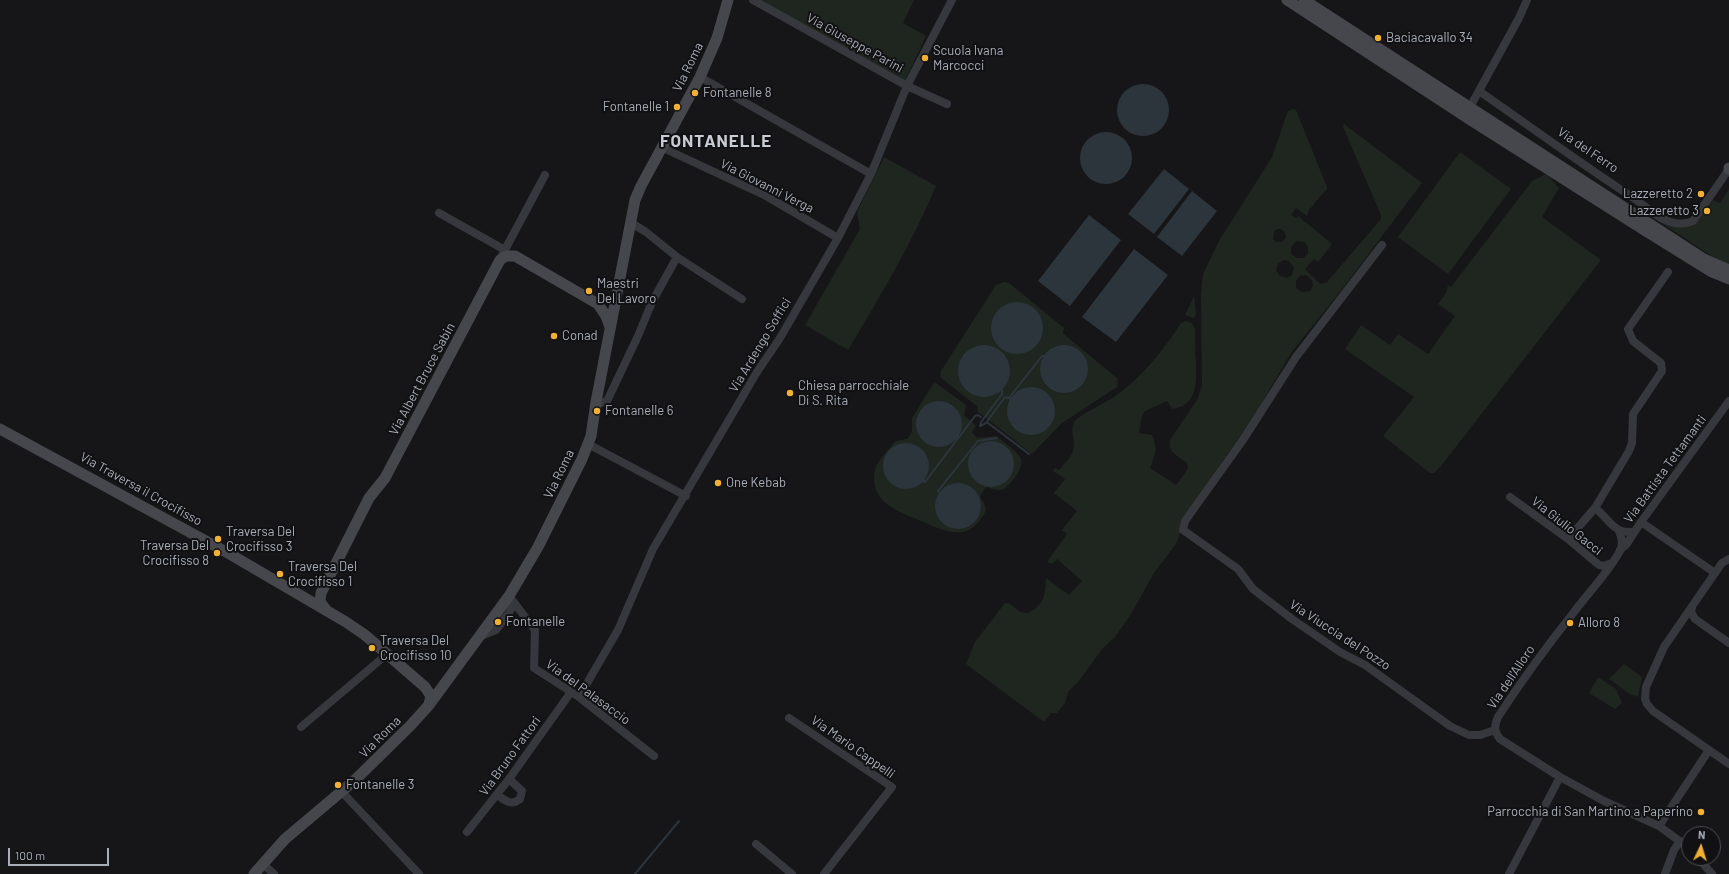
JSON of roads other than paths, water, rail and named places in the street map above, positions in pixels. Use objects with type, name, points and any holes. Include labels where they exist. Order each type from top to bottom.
[{"type":"main road","name":"Via Roma","points":[[254,874],[285,839],[342,792],[411,725],[429,705],[481,636],[511,600],[588,444],[610,336],[630,222],[638,192],[700,77],[717,38],[728,0]]},
{"type":"main road","points":[[1287,0],[1676,240],[1704,259],[1729,270]]},
{"type":"main road","points":[[1304,0],[1646,231],[1712,272],[1729,279]]},
{"type":"main road","points":[[507,255],[598,304],[609,320],[610,336]]},
{"type":"main road","name":"Via Albert Bruce Sabin","points":[[321,593],[369,498],[385,478],[507,255]]},
{"type":"main road","points":[[598,304],[602,305],[609,303],[618,289]]},
{"type":"main road","name":"Via Traversa il Crocifisso","points":[[0,428],[228,553],[346,622],[365,635],[386,655],[425,687]]},
{"type":"main road","points":[[302,596],[314,598],[321,593]]},
{"type":"main road","points":[[321,593],[320,602],[327,611]]},
{"type":"main road","points":[[425,687],[434,689],[444,685]]},
{"type":"main road","points":[[425,687],[431,696],[429,705]]},
{"type":"street","name":"Via Giuseppe Parini","points":[[753,0],[907,86],[947,104]]},
{"type":"street","name":"Via Ardengo Soffici","points":[[579,697],[618,630],[653,549],[686,496],[757,372],[780,338],[838,238],[871,174],[907,86],[952,0]]},
{"type":"street","points":[[1465,110],[1479,91],[1519,18],[1527,0]]},
{"type":"street","points":[[700,77],[871,174]]},
{"type":"street","name":"Via del Ferro","points":[[1479,91],[1643,203],[1661,218],[1668,221],[1683,224],[1692,221],[1729,168]]},
{"type":"street","name":"Via Giovanni Verga","points":[[661,147],[766,196],[838,238]]},
{"type":"street","points":[[439,213],[507,255],[510,250],[511,240],[545,176]]},
{"type":"street","points":[[630,222],[646,232],[677,257],[742,299]]},
{"type":"street","name":"Via Viuccia del Pozzo","points":[[1382,245],[1296,357],[1243,440],[1185,521],[1183,530],[1238,570],[1253,589],[1292,619],[1340,652],[1365,665],[1450,726],[1469,735],[1480,735],[1495,730]]},
{"type":"street","points":[[596,402],[601,403],[607,401],[638,336],[652,302],[677,257]]},
{"type":"street","points":[[1568,540],[1595,508],[1630,451],[1633,414],[1662,371],[1661,363],[1633,341],[1628,329],[1668,272]]},
{"type":"street","name":"Via Battista Tettamanti","points":[[1620,550],[1626,545],[1634,531],[1729,401]]},
{"type":"street","points":[[588,444],[686,496]]},
{"type":"street","name":"Via Giulio Gacci","points":[[1510,497],[1599,565],[1604,566],[1612,563]]},
{"type":"street","points":[[1595,508],[1619,531],[1622,540],[1620,550]]},
{"type":"street","points":[[1641,522],[1715,573]]},
{"type":"street","points":[[1619,531],[1634,531]]},
{"type":"street","name":"Via dell'Alloro","points":[[1620,550],[1607,572],[1592,589],[1524,677],[1498,717],[1495,730],[1500,739],[1560,777],[1604,801],[1659,826],[1680,841]]},
{"type":"street","points":[[1729,559],[1722,563],[1662,651],[1646,687],[1645,699],[1647,704],[1654,711],[1729,764]]},
{"type":"street","name":"Via del Palasaccio","points":[[511,600],[534,630],[534,668],[579,697],[654,756]]},
{"type":"street","points":[[1692,606],[1691,612],[1695,619],[1729,643]]},
{"type":"street","points":[[1682,621],[1695,619]]},
{"type":"street","points":[[301,727],[386,655]]},
{"type":"street","name":"Via Bruno Fattori","points":[[467,832],[498,795],[571,692]]},
{"type":"street","name":"Via Mario Cappelli","points":[[789,718],[892,787],[824,874]]},
{"type":"street","points":[[1659,826],[1708,750]]},
{"type":"street","points":[[1509,874],[1560,777]]},
{"type":"street","points":[[498,795],[508,803],[515,803],[520,799],[522,790],[509,779]]},
{"type":"street","points":[[342,792],[419,874]]},
{"type":"street","points":[[1665,874],[1674,850],[1680,841]]},
{"type":"street","points":[[756,844],[792,874]]},
{"type":"street","points":[[263,864],[274,874]]},
{"type":"street","points":[[1705,866],[1712,874]]},
{"type":"waterway","points":[[1009,398],[1042,356],[1045,356]]},
{"type":"waterway","points":[[980,426],[981,422],[1002,394],[1002,389]]},
{"type":"waterway","points":[[980,426],[986,423],[1005,397],[1011,399]]},
{"type":"waterway","points":[[923,481],[925,482],[975,416],[978,415],[981,417]]},
{"type":"waterway","points":[[988,423],[1029,454]]},
{"type":"waterway","points":[[940,493],[938,491],[978,441],[997,438]]},
{"type":"waterway","points":[[635,874],[679,821]]},
{"type":"place","name":"Baciacavallo 34","points":[[1378,38]]},
{"type":"place","name":"Scuola Ivana Marcocci","points":[[925,58]]},
{"type":"place","name":"Fontanelle 8","points":[[695,93]]},
{"type":"place","name":"Fontanelle 1","points":[[677,107]]},
{"type":"place","name":"Lazzeretto 2","points":[[1701,194]]},
{"type":"place","name":"Lazzeretto 3","points":[[1707,211]]},
{"type":"place","name":"Maestri Del Lavoro","points":[[589,291]]},
{"type":"place","name":"Conad","points":[[554,336]]},
{"type":"place","name":"Chiesa parrocchiale Di S. Rita","points":[[790,393]]},
{"type":"place","name":"Fontanelle 6","points":[[597,411]]},
{"type":"place","name":"One Kebab","points":[[718,483]]},
{"type":"place","name":"Traversa Del Crocifisso 3","points":[[218,539]]},
{"type":"place","name":"Traversa Del Crocifisso 8","points":[[217,553]]},
{"type":"place","name":"Traversa Del Crocifisso 1","points":[[280,574]]},
{"type":"place","name":"Fontanelle","points":[[498,622]]},
{"type":"place","name":"Alloro 8","points":[[1570,623]]},
{"type":"place","name":"Traversa Del Crocifisso 10","points":[[372,648]]},
{"type":"place","name":"Fontanelle 3","points":[[338,785]]},
{"type":"place","name":"Parrocchia di San Martino a Paperino","points":[[1701,812]]},
{"type":"district","name":"FONTANELLE","points":[[716,141]]}]
